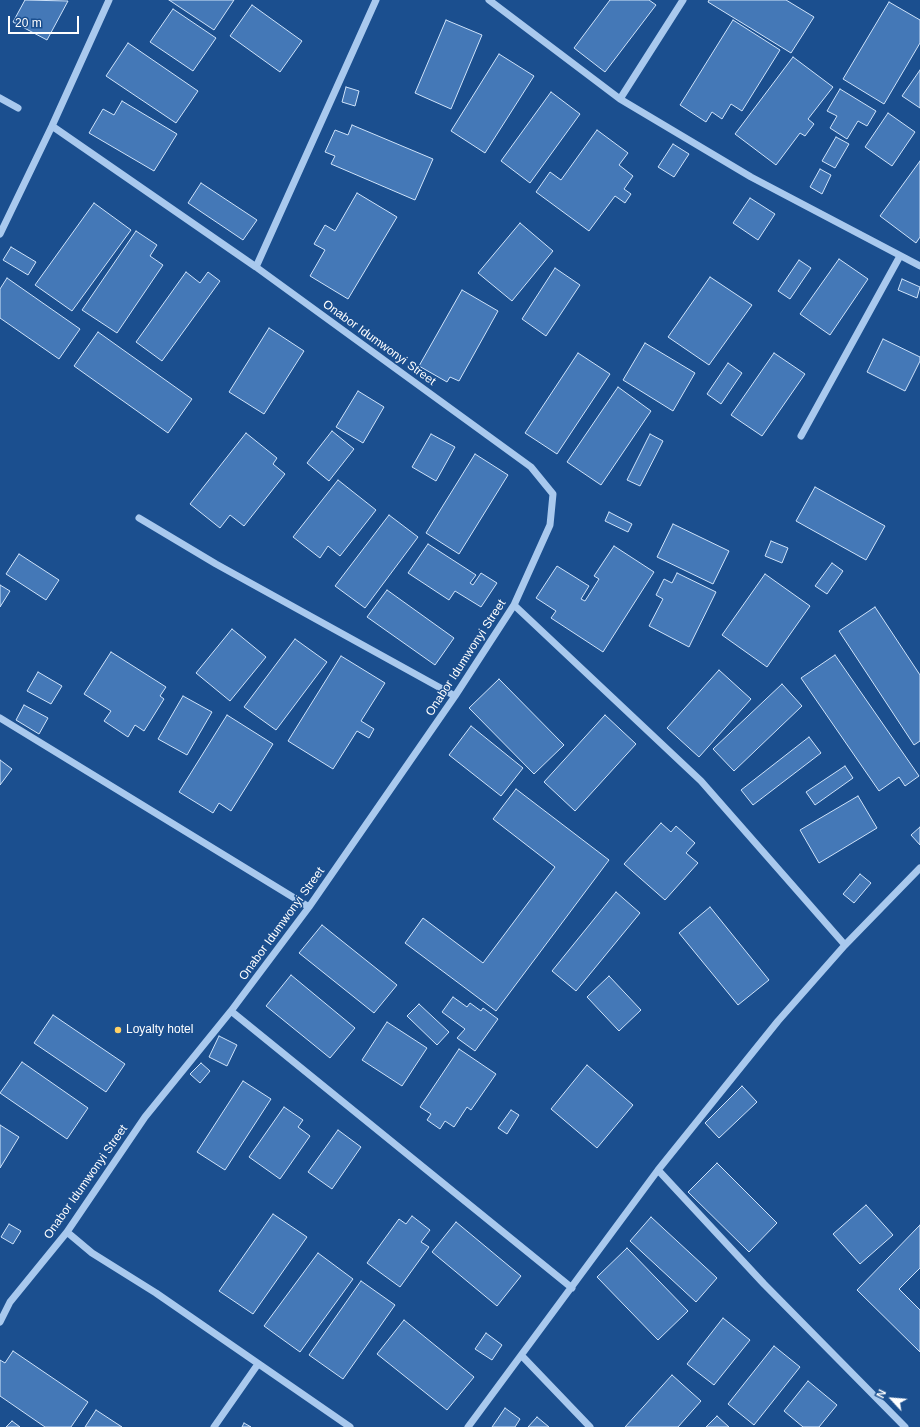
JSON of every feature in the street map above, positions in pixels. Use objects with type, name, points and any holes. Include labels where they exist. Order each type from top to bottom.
[{"type":"street","points":[[0,234],[52,126],[109,0]]},
{"type":"street","points":[[256,267],[376,0]]},
{"type":"street","points":[[489,0],[620,99],[751,177],[920,266]]},
{"type":"street","points":[[620,99],[683,0]]},
{"type":"street","points":[[0,98],[18,108]]},
{"type":"street","name":"Onabor Idumwonyi Street","points":[[0,1322],[10,1302],[67,1232],[145,1117],[231,1011],[310,907],[455,696],[514,605],[550,525],[553,494],[531,467],[256,267],[52,126]]},
{"type":"street","points":[[801,436],[900,256]]},
{"type":"street","points":[[139,518],[216,564],[455,696]]},
{"type":"street","points":[[514,605],[701,781],[845,945]]},
{"type":"street","points":[[0,718],[310,907]]},
{"type":"street","points":[[468,1427],[522,1356],[658,1170],[778,1021],[845,945],[920,868]]},
{"type":"street","points":[[231,1011],[572,1288]]},
{"type":"street","points":[[658,1170],[764,1284],[905,1427]]},
{"type":"street","points":[[67,1232],[92,1253],[156,1294],[350,1427]]},
{"type":"street","points":[[522,1356],[590,1427]]},
{"type":"street","points":[[214,1427],[258,1364]]},
{"type":"building","points":[[25,0],[68,1],[47,40],[13,22]]},
{"type":"building","points":[[169,0],[234,0],[214,30]]},
{"type":"building","points":[[610,0],[649,0],[656,5],[605,72],[574,48]]},
{"type":"building","points":[[709,0],[786,0],[814,17],[791,53],[708,2]]},
{"type":"building","points":[[889,2],[920,20],[920,43],[884,104],[843,79]]},
{"type":"building","points":[[252,5],[302,41],[280,72],[230,36]]},
{"type":"building","points":[[173,9],[216,38],[193,71],[150,42]]},
{"type":"building","points":[[446,20],[482,35],[451,109],[415,93]]},
{"type":"building","points":[[733,20],[780,50],[742,111],[731,104],[722,119],[712,112],[706,122],[680,105]]},
{"type":"building","points":[[128,43],[198,91],[176,123],[106,76]]},
{"type":"building","points":[[499,54],[534,76],[485,153],[451,131]]},
{"type":"building","points":[[793,57],[833,87],[808,119],[814,124],[805,136],[800,133],[776,165],[735,134]]},
{"type":"building","points":[[920,70],[920,108],[902,96]]},
{"type":"building","points":[[346,87],[359,91],[355,106],[342,102]]},
{"type":"building","points":[[840,89],[876,111],[867,126],[858,121],[847,139],[830,128],[837,116],[827,111]]},
{"type":"building","points":[[551,92],[580,114],[530,183],[501,161]]},
{"type":"building","points":[[122,101],[177,134],[154,171],[89,133],[103,109],[114,115]]},
{"type":"building","points":[[888,113],[915,132],[892,166],[865,147]]},
{"type":"building","points":[[352,125],[433,159],[415,200],[331,164],[335,156],[325,152],[335,130],[348,135]]},
{"type":"building","points":[[597,130],[628,153],[619,165],[633,176],[624,189],[631,194],[625,203],[615,196],[589,231],[536,192],[550,172],[561,180]]},
{"type":"building","points":[[836,137],[849,144],[835,168],[822,161]]},
{"type":"building","points":[[673,144],[689,154],[674,177],[658,167]]},
{"type":"building","points":[[920,161],[920,237],[916,243],[880,216]]},
{"type":"building","points":[[820,169],[831,175],[822,194],[810,187]]},
{"type":"building","points":[[201,183],[257,220],[243,240],[188,203]]},
{"type":"building","points":[[357,193],[397,217],[348,299],[310,276],[325,250],[314,244],[325,225],[335,231]]},
{"type":"building","points":[[750,198],[775,214],[758,240],[733,223]]},
{"type":"building","points":[[94,203],[131,230],[72,311],[35,285]]},
{"type":"building","points":[[520,223],[553,251],[512,301],[478,273]]},
{"type":"building","points":[[136,231],[157,245],[150,256],[163,265],[117,333],[82,310]]},
{"type":"building","points":[[11,247],[36,262],[28,275],[3,260]]},
{"type":"building","points":[[839,259],[868,279],[830,335],[800,314]]},
{"type":"building","points":[[799,260],[811,268],[790,299],[778,291]]},
{"type":"building","points":[[555,268],[580,285],[546,336],[522,319]]},
{"type":"building","points":[[186,272],[200,283],[208,272],[220,281],[162,361],[136,342]]},
{"type":"building","points":[[710,277],[752,305],[709,365],[668,337]]},
{"type":"building","points":[[7,278],[80,329],[59,359],[0,318],[0,289]]},
{"type":"building","points":[[902,279],[920,287],[917,298],[898,290]]},
{"type":"building","points":[[462,290],[498,311],[459,381],[450,377],[447,382],[419,366]]},
{"type":"building","points":[[269,328],[304,351],[264,414],[229,392]]},
{"type":"building","points":[[98,332],[192,399],[168,433],[74,366]]},
{"type":"building","points":[[883,339],[920,357],[920,361],[905,391],[867,372]]},
{"type":"building","points":[[645,343],[695,373],[673,411],[623,380]]},
{"type":"building","points":[[578,353],[610,374],[557,454],[525,433]]},
{"type":"building","points":[[774,353],[805,374],[762,436],[731,415]]},
{"type":"building","points":[[728,363],[742,373],[721,404],[707,394]]},
{"type":"building","points":[[618,387],[651,411],[601,485],[567,462]]},
{"type":"building","points":[[358,391],[384,407],[363,443],[336,427]]},
{"type":"building","points":[[332,431],[354,449],[329,481],[307,463]]},
{"type":"building","points":[[246,433],[277,458],[273,464],[285,474],[244,526],[230,515],[220,528],[190,504]]},
{"type":"building","points":[[431,434],[455,447],[436,481],[412,467]]},
{"type":"building","points":[[650,434],[663,441],[640,486],[627,480]]},
{"type":"building","points":[[475,454],[508,475],[459,554],[426,533]]},
{"type":"building","points":[[338,480],[376,510],[340,556],[328,546],[320,558],[293,537]]},
{"type":"building","points":[[815,487],[885,526],[866,560],[796,521]]},
{"type":"building","points":[[609,512],[632,524],[628,532],[605,521]]},
{"type":"building","points":[[389,515],[418,537],[365,608],[335,586]]},
{"type":"building","points":[[673,524],[729,551],[713,584],[657,557]]},
{"type":"building","points":[[771,541],[788,548],[782,563],[765,556]]},
{"type":"building","points":[[428,544],[476,575],[470,583],[473,585],[481,573],[497,583],[481,607],[455,591],[449,600],[408,573]]},
{"type":"building","points":[[614,546],[654,572],[603,652],[551,618],[556,611],[536,598],[557,566],[589,586],[581,599],[585,601],[599,579],[594,576]]},
{"type":"building","points":[[19,554],[59,580],[46,600],[6,574]]},
{"type":"building","points":[[832,563],[843,571],[827,594],[815,586]]},
{"type":"building","points":[[677,573],[716,592],[689,647],[649,626],[663,599],[656,595],[664,579],[672,583]]},
{"type":"building","points":[[765,574],[810,606],[767,667],[722,635]]},
{"type":"building","points":[[0,585],[10,591],[0,607]]},
{"type":"building","points":[[387,590],[454,638],[435,665],[367,617]]},
{"type":"building","points":[[875,607],[920,675],[920,741],[914,745],[839,631]]},
{"type":"building","points":[[232,629],[266,657],[230,701],[196,673]]},
{"type":"building","points":[[295,639],[327,662],[276,730],[244,707]]},
{"type":"building","points":[[111,652],[166,687],[160,696],[164,699],[144,731],[135,725],[128,737],[104,721],[111,711],[84,694]]},
{"type":"building","points":[[835,655],[919,776],[905,786],[899,777],[879,791],[801,678]]},
{"type":"building","points":[[341,656],[385,683],[361,721],[374,729],[369,738],[357,731],[333,769],[288,741]]},
{"type":"building","points":[[719,670],[751,699],[699,757],[667,728]]},
{"type":"building","points":[[38,672],[62,686],[51,704],[27,691]]},
{"type":"building","points":[[499,679],[564,745],[534,774],[469,708]]},
{"type":"building","points":[[782,684],[802,706],[734,771],[713,749]]},
{"type":"building","points":[[183,696],[212,712],[187,755],[158,739]]},
{"type":"building","points":[[24,705],[48,718],[39,734],[16,720]]},
{"type":"building","points":[[227,715],[273,744],[231,811],[219,803],[213,813],[179,792]]},
{"type":"building","points":[[605,715],[636,744],[575,811],[544,782]]},
{"type":"building","points":[[471,726],[523,768],[501,796],[449,755]]},
{"type":"building","points":[[809,737],[821,753],[753,805],[741,790]]},
{"type":"building","points":[[0,760],[12,769],[0,785]]},
{"type":"building","points":[[845,766],[853,778],[815,805],[806,792]]},
{"type":"building","points":[[516,789],[609,860],[496,1011],[405,943],[423,918],[483,963],[555,867],[493,819]]},
{"type":"building","points":[[858,796],[877,828],[819,863],[800,830]]},
{"type":"building","points":[[661,823],[671,832],[676,826],[695,843],[686,853],[698,863],[665,900],[624,864]]},
{"type":"building","points":[[920,827],[920,845],[911,835]]},
{"type":"building","points":[[860,874],[871,883],[854,903],[843,894]]},
{"type":"building","points":[[616,892],[640,913],[576,991],[552,971]]},
{"type":"building","points":[[710,907],[769,980],[738,1005],[679,933]]},
{"type":"building","points":[[322,925],[397,985],[374,1013],[299,953]]},
{"type":"building","points":[[291,975],[355,1028],[330,1058],[266,1006]]},
{"type":"building","points":[[609,976],[641,1010],[619,1031],[587,997]]},
{"type":"building","points":[[453,997],[467,1007],[470,1003],[481,1011],[483,1008],[498,1019],[475,1051],[457,1038],[465,1029],[442,1012]]},
{"type":"building","points":[[419,1004],[449,1032],[437,1045],[407,1016]]},
{"type":"building","points":[[53,1015],[125,1064],[106,1092],[34,1043]]},
{"type":"building","points":[[387,1022],[427,1048],[402,1086],[362,1060]]},
{"type":"building","points":[[219,1036],[237,1045],[227,1066],[209,1057]]},
{"type":"building","points":[[459,1049],[496,1074],[471,1110],[467,1107],[454,1127],[445,1121],[440,1129],[427,1120],[431,1114],[420,1107]]},
{"type":"building","points":[[22,1062],[88,1108],[67,1139],[0,1093]]},
{"type":"building","points":[[201,1063],[210,1071],[200,1083],[190,1074]]},
{"type":"building","points":[[587,1065],[633,1105],[597,1148],[551,1109]]},
{"type":"building","points":[[243,1081],[271,1099],[225,1170],[197,1152]]},
{"type":"building","points":[[742,1086],[757,1102],[719,1138],[705,1123]]},
{"type":"building","points":[[284,1107],[303,1120],[298,1127],[310,1136],[280,1179],[249,1157]]},
{"type":"building","points":[[511,1110],[519,1115],[507,1134],[498,1128]]},
{"type":"building","points":[[0,1125],[19,1137],[0,1168]]},
{"type":"building","points":[[338,1130],[361,1147],[332,1189],[308,1172]]},
{"type":"building","points":[[717,1163],[777,1223],[749,1252],[688,1192]]},
{"type":"building","points":[[866,1205],[893,1235],[860,1264],[833,1234]]},
{"type":"building","points":[[273,1214],[307,1237],[253,1314],[219,1291]]},
{"type":"building","points":[[412,1216],[430,1230],[421,1242],[429,1247],[400,1287],[367,1263],[399,1219],[406,1224]]},
{"type":"building","points":[[651,1217],[717,1278],[696,1302],[630,1241]]},
{"type":"building","points":[[456,1222],[521,1276],[497,1306],[432,1252]]},
{"type":"building","points":[[9,1224],[21,1231],[13,1244],[1,1237]]},
{"type":"building","points":[[920,1225],[920,1268],[899,1289],[920,1310],[920,1352],[857,1290]]},
{"type":"building","points":[[627,1248],[688,1311],[658,1340],[597,1277]]},
{"type":"building","points":[[318,1253],[353,1279],[300,1352],[264,1326]]},
{"type":"building","points":[[361,1281],[395,1305],[343,1379],[309,1355]]},
{"type":"building","points":[[723,1318],[750,1340],[714,1385],[687,1364]]},
{"type":"building","points":[[404,1320],[474,1377],[447,1410],[377,1354]]},
{"type":"building","points":[[486,1333],[502,1345],[492,1360],[475,1349]]},
{"type":"building","points":[[774,1346],[800,1367],[754,1425],[728,1404]]},
{"type":"building","points":[[13,1351],[88,1402],[71,1427],[45,1427],[0,1396],[0,1360],[5,1363]]},
{"type":"building","points":[[672,1375],[701,1401],[678,1427],[625,1427]]},
{"type":"building","points":[[808,1381],[837,1405],[819,1427],[803,1427],[784,1411]]},
{"type":"building","points":[[505,1408],[520,1419],[515,1427],[492,1427]]},
{"type":"building","points":[[96,1410],[122,1427],[85,1427]]},
{"type":"building","points":[[717,1416],[729,1427],[706,1427]]},
{"type":"building","points":[[537,1417],[549,1427],[528,1427]]},
{"type":"building","points":[[12,1421],[20,1427],[6,1427]]},
{"type":"building","points":[[244,1423],[251,1427],[242,1427]]},
{"type":"place","name":"Loyalty hotel","points":[[118,1030]]}]
